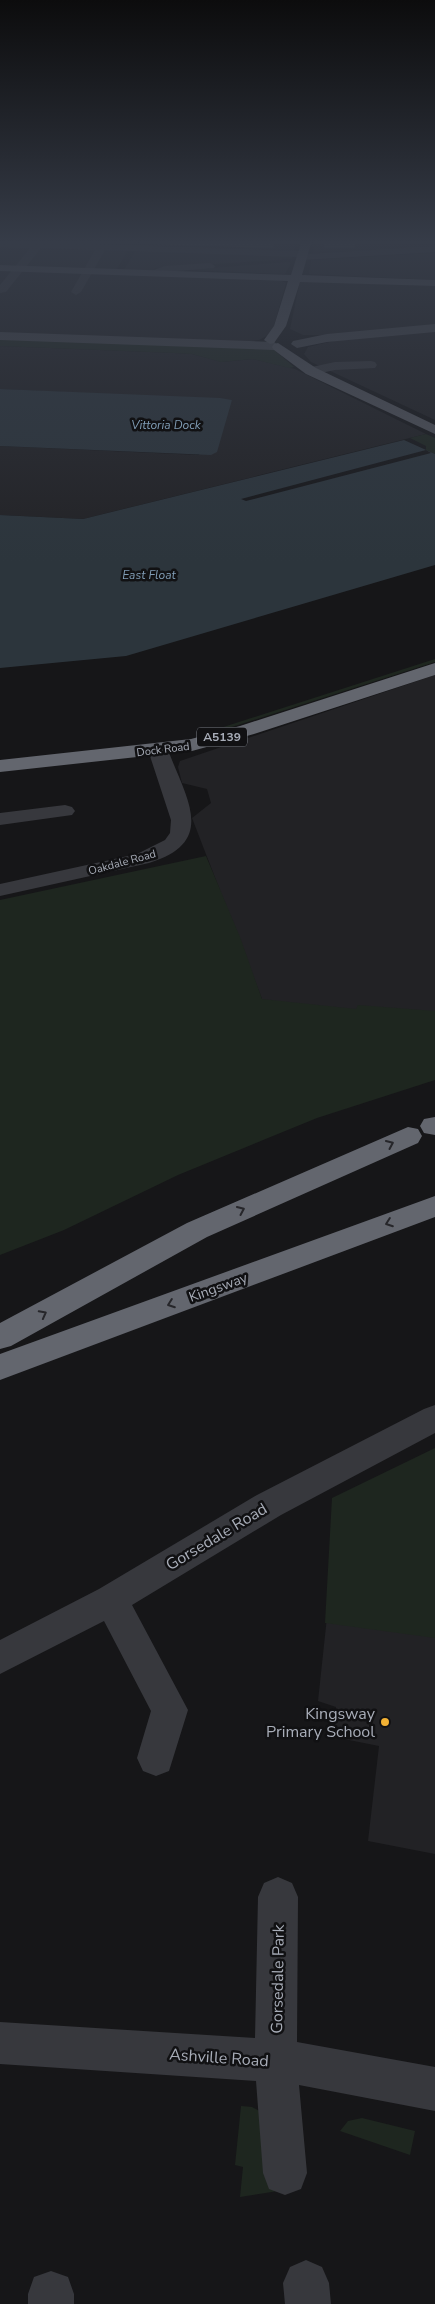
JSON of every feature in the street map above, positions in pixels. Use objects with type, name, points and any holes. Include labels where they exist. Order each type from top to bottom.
[{"type":"highway","name":"Dock Road","points":[[0,766],[192,745],[247,730],[435,669]]},
{"type":"highway","points":[[0,1337],[197,1230],[426,1129]]},
{"type":"highway","name":"Kingsway","points":[[0,1367],[435,1206]]},
{"type":"main road","points":[[296,348],[311,371],[435,430]]},
{"type":"street","points":[[311,371],[335,366],[371,366]]},
{"type":"street","name":"Oakdale Road","points":[[0,890],[142,859],[156,855],[169,846],[179,836],[182,827],[180,814],[158,750]]},
{"type":"street","points":[[0,819],[65,811]]},
{"type":"street","name":"Gorsedale Road","points":[[0,1658],[111,1600],[269,1505],[435,1418]]},
{"type":"street","points":[[111,1600],[170,1710],[156,1758]]},
{"type":"street","name":"Gorsedale Park","points":[[278,1897],[276,2060],[285,2173]]},
{"type":"street","name":"Ashville Road","points":[[0,2044],[276,2060],[435,2090]]},
{"type":"shaded area","points":[[0,348],[192,354],[222,362],[253,359],[295,369],[426,434],[83,519],[0,515],[0,446],[199,455],[232,400],[0,389]]},
{"type":"shaded area","points":[[36,348],[273,349],[294,367],[289,368],[253,359],[221,362],[192,354]]},
{"type":"shaded area","points":[[308,348],[435,348],[435,420],[311,362],[304,354]]},
{"type":"shaded area","points":[[426,434],[435,438],[435,454],[426,450],[426,446],[410,438]]},
{"type":"shaded area","points":[[435,659],[435,662],[210,734],[208,732]]},
{"type":"shaded area","points":[[435,675],[435,1080],[262,999],[192,818],[211,803],[207,789],[182,783],[178,767],[180,761]]},
{"type":"shaded area","points":[[206,856],[240,937],[262,999],[356,1009],[358,1005],[435,1011],[435,1080],[317,1118],[178,1175],[64,1230],[0,1255],[0,900]]},
{"type":"shaded area","points":[[435,1448],[435,1638],[325,1623],[332,1498]]},
{"type":"shaded area","name":"Kingsway Primary School","points":[[327,1617],[435,1633],[435,1854],[368,1841],[379,1746],[334,1737],[336,1707],[318,1701]]},
{"type":"shaded area","points":[[241,2106],[252,2107],[265,2114],[278,2191],[240,2197],[243,2167],[235,2165]]},
{"type":"shaded area","points":[[362,2118],[415,2131],[410,2155],[340,2131],[348,2121]]},
{"type":"water","name":"Vittoria Dock","points":[[0,389],[232,400],[217,452],[211,455],[0,446]]},
{"type":"water","name":"East Float","points":[[404,440],[435,454],[435,565],[126,656],[0,668],[0,515],[83,519]]},
{"type":"pier","points":[[426,450],[431,453],[246,501],[241,499]]},
{"type":"place","name":"Kingsway Primary School","points":[[385,1722]]}]
